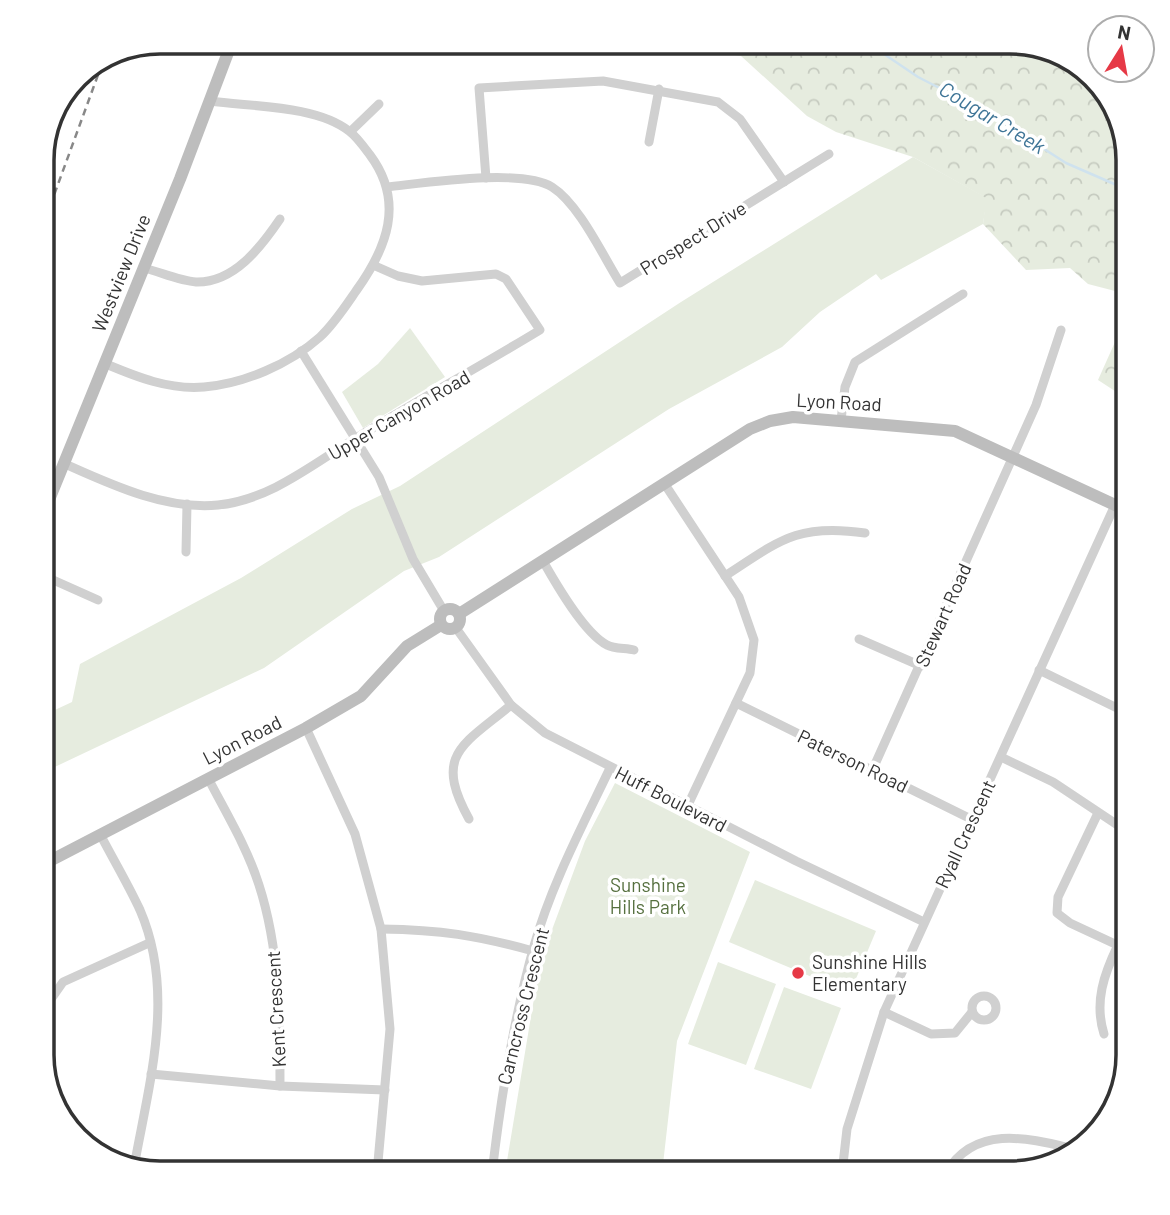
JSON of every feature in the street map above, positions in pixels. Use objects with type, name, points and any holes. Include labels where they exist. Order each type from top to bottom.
[{"type":"street","name":"Westview Drive","points":[[54,489],[228,54]]},
{"type":"street","points":[[486,178],[479,88],[603,81],[659,89],[721,104],[746,127],[784,182]]},
{"type":"street","points":[[649,142],[659,89]]},
{"type":"street","points":[[106,364],[155,383],[202,387],[228,383],[254,374],[300,351],[320,337],[340,314],[373,265],[390,223],[387,187],[378,166],[351,131],[320,115],[210,101]]},
{"type":"street","points":[[351,131],[379,104]]},
{"type":"street","name":"Prospect Drive","points":[[387,187],[486,178],[528,179],[551,186],[570,203],[620,283],[829,154]]},
{"type":"street","points":[[144,268],[197,282],[230,273],[258,250],[280,219]]},
{"type":"street","name":"Upper Canyon Road","points":[[65,464],[118,487],[187,504],[218,505],[270,490],[540,330],[506,279],[496,274],[422,281],[398,276],[373,265]]},
{"type":"street","points":[[841,420],[845,387],[855,362],[963,294]]},
{"type":"street","name":"Stewart Road","points":[[873,771],[1036,405],[1061,330]]},
{"type":"street","points":[[300,351],[357,437],[379,477],[413,559],[444,611]]},
{"type":"street","name":"Lyon Road","points":[[459,614],[750,429],[770,421],[793,417],[954,432],[1115,505]]},
{"type":"street","points":[[664,483],[739,597],[754,640],[750,673],[687,807]]},
{"type":"street","points":[[186,552],[187,504]]},
{"type":"street","name":"Ryall Crescent","points":[[843,1161],[847,1129],[884,1012],[1115,505]]},
{"type":"street","points":[[725,576],[782,539],[799,533],[837,529],[864,533]]},
{"type":"street","points":[[543,561],[561,594],[585,624],[607,645],[634,650]]},
{"type":"street","points":[[54,580],[98,600]]},
{"type":"street","points":[[453,609],[459,614],[460,622],[456,628],[450,629],[441,625],[440,618],[444,611],[453,609]]},
{"type":"street","name":"Lyon Road","points":[[54,859],[306,728],[361,696],[407,646],[441,625]]},
{"type":"street","name":"Huff Boulevard","points":[[456,628],[511,705],[545,733],[687,807],[925,922]]},
{"type":"street","points":[[859,639],[921,666]]},
{"type":"street","points":[[1039,670],[1116,708]]},
{"type":"street","name":"Paterson Road","points":[[736,703],[971,820]]},
{"type":"street","points":[[469,819],[454,793],[451,775],[454,759],[463,744],[511,705]]},
{"type":"street","points":[[306,728],[355,834],[381,929],[390,1030],[378,1161]]},
{"type":"street","points":[[1001,757],[1053,782],[1116,824]]},
{"type":"street","name":"Carncross Crescent","points":[[493,1161],[502,1085],[533,951],[568,858],[610,768]]},
{"type":"street","name":"Kent Crescent","points":[[208,778],[238,834],[258,883],[270,925],[278,974],[280,1086]]},
{"type":"street","points":[[1098,813],[1058,898],[1057,913],[1070,923],[1116,944]]},
{"type":"street","points":[[100,834],[140,912],[149,943],[159,1014],[136,1158]]},
{"type":"street","points":[[381,929],[408,928],[474,935],[533,951]]},
{"type":"street","points":[[54,995],[63,982],[149,943]]},
{"type":"street","points":[[1104,1034],[1099,1018],[1102,978],[1116,949]]},
{"type":"street","points":[[884,1012],[931,1034],[955,1033],[972,1012]]},
{"type":"street","points":[[151,1074],[280,1086],[385,1090]]},
{"type":"street","points":[[956,1161],[963,1152],[992,1138],[1017,1137],[1062,1147]]},
{"type":"green space","points":[[728,54],[1017,54],[1057,65],[1074,76],[1098,101],[1114,140],[1116,293],[1088,284],[1070,268],[1026,270],[983,224],[986,198],[913,157],[836,132],[807,116],[741,56]]},
{"type":"green space","points":[[913,157],[987,198],[983,224],[881,280],[876,274],[820,312],[782,347],[669,409],[439,557],[404,571],[264,668],[54,767],[54,710],[72,702],[80,664],[241,578],[352,509],[400,486],[681,302]]},
{"type":"green space","points":[[410,328],[445,377],[363,428],[342,392],[378,364]]},
{"type":"green space","points":[[1116,340],[1116,392],[1098,380]]},
{"type":"green space","name":"Sunshine Hills Park","points":[[615,783],[750,852],[677,1041],[663,1161],[507,1161],[540,962],[585,841]]},
{"type":"green space","points":[[755,880],[876,931],[850,993],[729,942]]},
{"type":"green space","points":[[718,962],[776,984],[746,1065],[688,1044]]},
{"type":"green space","points":[[784,987],[841,1008],[811,1089],[754,1069]]},
{"type":"waterway","name":"Cougar Creek","points":[[884,54],[918,77],[988,113],[1066,163],[1116,185]]},
{"type":"railway","points":[[54,195],[98,75]]},
{"type":"place","name":"Sunshine Hills Elementary","points":[[798,973]]}]
